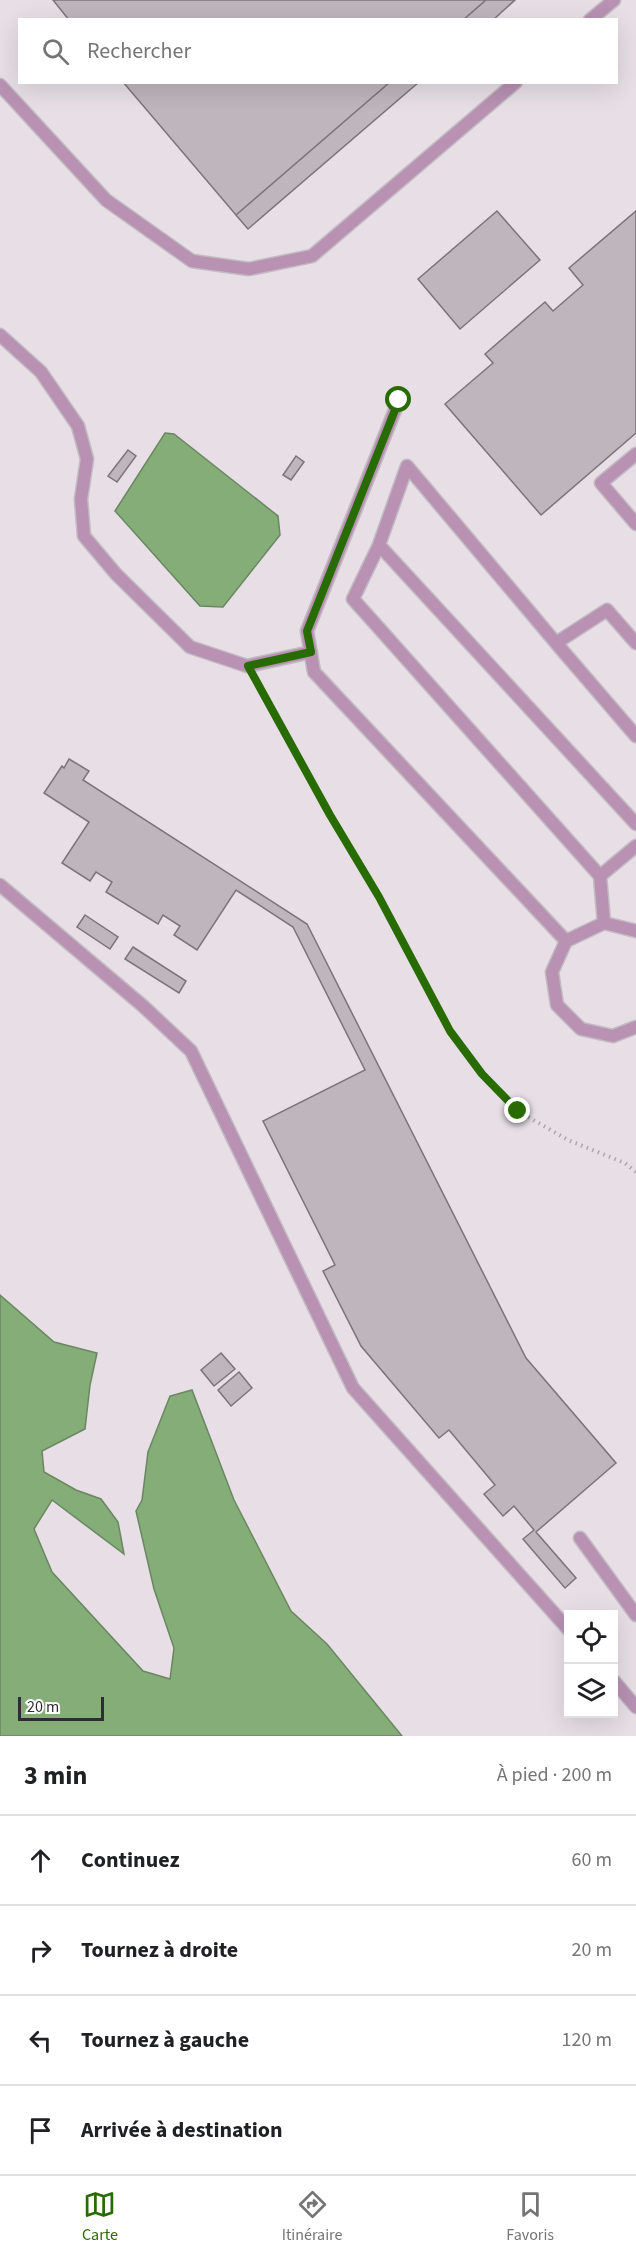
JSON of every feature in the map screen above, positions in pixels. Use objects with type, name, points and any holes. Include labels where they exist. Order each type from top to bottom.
[{"type":"lane","points":[[592,18],[614,0]]},
{"type":"lane","points":[[0,85],[106,200],[192,261],[249,269],[312,256],[514,84]]},
{"type":"lane","points":[[0,335],[41,372],[78,426],[87,459],[81,499],[84,536],[116,574],[190,647],[248,666],[311,652]]},
{"type":"lane","points":[[399,400],[307,631],[314,672],[566,941]]},
{"type":"lane","points":[[636,454],[601,483],[636,524]]},
{"type":"lane","points":[[604,923],[600,876],[353,599],[379,545],[407,466],[636,736]]},
{"type":"lane","points":[[379,545],[636,824]]},
{"type":"lane","points":[[556,643],[607,610],[636,643]]},
{"type":"lane","points":[[600,876],[636,846]]},
{"type":"lane","points":[[0,885],[143,1006],[191,1051],[353,1388],[564,1625]]},
{"type":"lane","points":[[636,931],[604,923],[566,941],[552,972],[557,1005],[581,1029],[613,1036],[636,1027]]},
{"type":"lane","points":[[580,1538],[636,1615]]},
{"type":"lane","points":[[618,1687],[636,1707]]},
{"type":"path","points":[[248,666],[330,815],[379,897],[450,1031],[482,1074],[518,1111],[568,1140],[625,1163],[636,1172]]},
{"type":"shaded area","points":[[165,433],[174,434],[278,516],[280,535],[223,607],[200,606],[115,511]]},
{"type":"shaded area","points":[[0,1295],[54,1342],[97,1353],[90,1385],[85,1429],[42,1451],[44,1472],[76,1490],[101,1499],[118,1522],[124,1554],[52,1500],[34,1529],[52,1572],[143,1671],[170,1679],[174,1648],[154,1589],[136,1511],[142,1500],[148,1452],[170,1396],[192,1390],[234,1500],[291,1611],[327,1644],[402,1736],[0,1736]]},
{"type":"building","points":[[53,0],[486,0],[465,18],[67,18]]},
{"type":"building","points":[[486,0],[515,0],[495,18],[465,18]]},
{"type":"building","points":[[125,84],[388,84],[236,215]]},
{"type":"building","points":[[388,84],[417,84],[248,229],[236,215]]},
{"type":"building","points":[[497,211],[540,260],[460,329],[418,279]]},
{"type":"building","points":[[636,211],[636,433],[541,515],[445,404],[493,363],[485,354],[545,302],[553,311],[583,285],[569,268]]},
{"type":"building","points":[[128,450],[136,456],[117,482],[108,476]]},
{"type":"building","points":[[296,456],[304,462],[291,480],[283,475]]},
{"type":"building","points":[[69,759],[89,771],[83,780],[307,924],[526,1358],[616,1463],[536,1532],[576,1578],[565,1588],[523,1539],[534,1530],[514,1506],[503,1516],[484,1494],[495,1485],[449,1430],[439,1438],[361,1346],[323,1271],[335,1265],[263,1121],[365,1070],[293,927],[236,890],[197,950],[174,935],[180,926],[163,915],[158,924],[106,892],[112,882],[96,872],[90,881],[62,863],[89,822],[44,793]]},
{"type":"building","points":[[85,915],[118,937],[110,949],[77,927]]},
{"type":"building","points":[[133,947],[186,981],[179,993],[125,959]]},
{"type":"building","points":[[221,1353],[235,1369],[214,1386],[201,1370]]},
{"type":"building","points":[[239,1372],[252,1388],[231,1406],[218,1390]]},
{"type":"route","points":[[399,400],[307,631],[311,652],[248,666],[330,815],[379,897],[450,1031],[482,1074],[518,1111]]}]
